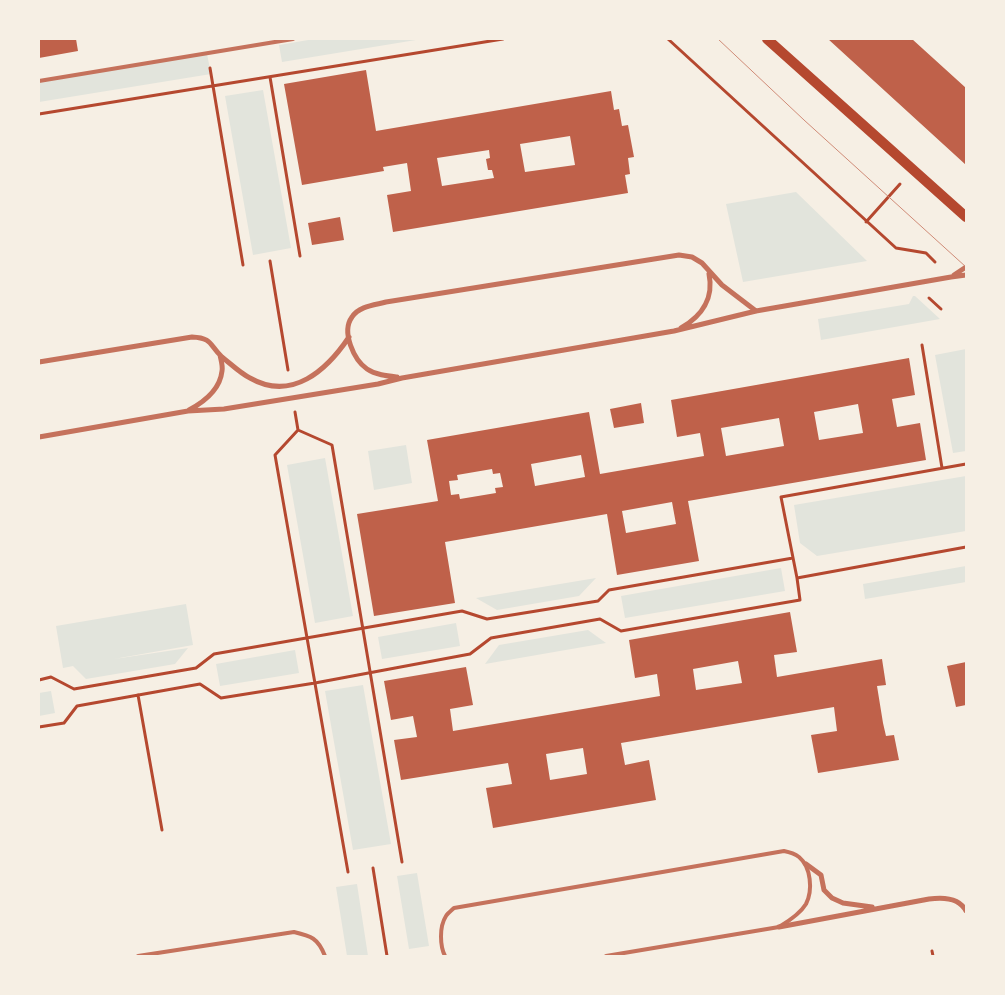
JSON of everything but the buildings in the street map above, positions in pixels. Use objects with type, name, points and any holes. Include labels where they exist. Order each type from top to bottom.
[{"type":"main road","points":[[768,39],[966,216]]},
{"type":"street","points":[[402,378],[368,370],[354,353],[348,329],[351,318],[359,310],[386,302],[679,255],[692,257],[702,263],[708,272],[756,311]]},
{"type":"street","points":[[951,277],[966,267]]},
{"type":"street","points":[[674,331],[693,321],[702,311],[708,299],[711,283],[708,272]]},
{"type":"street","points":[[39,437],[188,411],[224,408],[378,384],[402,378],[674,331],[756,311],[966,275]]},
{"type":"street","points":[[39,362],[192,337],[203,337],[213,344],[220,355],[248,378],[259,383],[274,386],[290,385],[305,381],[323,369],[337,355],[349,337]]},
{"type":"street","points":[[188,411],[203,402],[214,391],[222,371],[220,355]]},
{"type":"street","points":[[806,864],[821,875],[824,890],[832,898],[843,904],[877,907]]},
{"type":"street","points":[[779,927],[877,907],[943,898],[955,900],[963,905],[966,911]]},
{"type":"lane","points":[[39,81],[293,39]]},
{"type":"lane","points":[[444,956],[441,931],[445,917],[454,908],[784,851],[797,856],[806,864],[810,891],[805,905],[794,917],[779,927],[606,956]]},
{"type":"lane","points":[[138,956],[294,932],[310,935],[319,944],[325,956]]},
{"type":"path","points":[[39,114],[503,39]]},
{"type":"path","points":[[668,39],[896,248],[926,253],[951,277]]},
{"type":"path","points":[[207,54],[243,265]]},
{"type":"path","points":[[270,77],[300,256]]},
{"type":"path","points":[[866,222],[914,170]]},
{"type":"path","points":[[270,261],[289,375]]},
{"type":"path","points":[[922,345],[942,468]]},
{"type":"path","points":[[294,407],[298,430]]},
{"type":"path","points":[[298,430],[332,445],[402,862]]},
{"type":"path","points":[[298,430],[275,455],[348,872]]},
{"type":"path","points":[[39,727],[64,723],[77,706],[200,684],[221,698],[314,684],[470,654],[491,638],[600,619],[621,631],[800,600],[781,497],[966,464]]},
{"type":"path","points":[[797,578],[966,547]]},
{"type":"path","points":[[39,680],[52,677],[74,689],[196,668],[214,654],[462,611],[487,619],[598,600],[609,590],[793,558]]},
{"type":"path","points":[[138,695],[162,830]]},
{"type":"path","points":[[373,868],[387,956]]},
{"type":"path","points":[[932,951],[933,956]]},
{"type":"shaded area","points":[[314,39],[422,39],[282,62],[279,45]]},
{"type":"shaded area","points":[[207,54],[211,74],[39,102],[39,81]]},
{"type":"shaded area","points":[[263,90],[291,248],[253,255],[225,96]]},
{"type":"shaded area","points":[[796,192],[867,261],[743,282],[726,204]]},
{"type":"shaded area","points":[[913,296],[940,319],[821,340],[818,319],[909,304]]},
{"type":"shaded area","points":[[966,349],[966,451],[953,453],[935,355]]},
{"type":"shaded area","points":[[406,445],[412,483],[374,490],[368,451]]},
{"type":"shaded area","points":[[325,458],[353,616],[315,623],[287,465]]},
{"type":"shaded area","points":[[966,476],[966,531],[817,556],[800,543],[794,505]]},
{"type":"shaded area","points":[[966,566],[966,582],[865,599],[863,584]]},
{"type":"shaded area","points":[[781,568],[785,591],[625,618],[621,596]]},
{"type":"shaded area","points":[[596,578],[579,596],[497,610],[476,598]]},
{"type":"shaded area","points":[[186,604],[193,645],[114,659],[188,648],[175,664],[86,679],[73,666],[63,668],[56,626]]},
{"type":"shaded area","points":[[456,623],[460,646],[382,659],[378,637]]},
{"type":"shaded area","points":[[588,630],[606,643],[485,664],[499,645]]},
{"type":"shaded area","points":[[295,650],[299,673],[220,686],[216,664]]},
{"type":"shaded area","points":[[363,685],[391,844],[353,850],[325,691]]},
{"type":"shaded area","points":[[51,691],[55,713],[39,716],[39,693]]},
{"type":"shaded area","points":[[417,873],[429,946],[409,949],[397,876]]},
{"type":"shaded area","points":[[357,884],[368,956],[347,956],[336,887]]},
{"type":"tram line","points":[[718,39],[966,267]]}]
